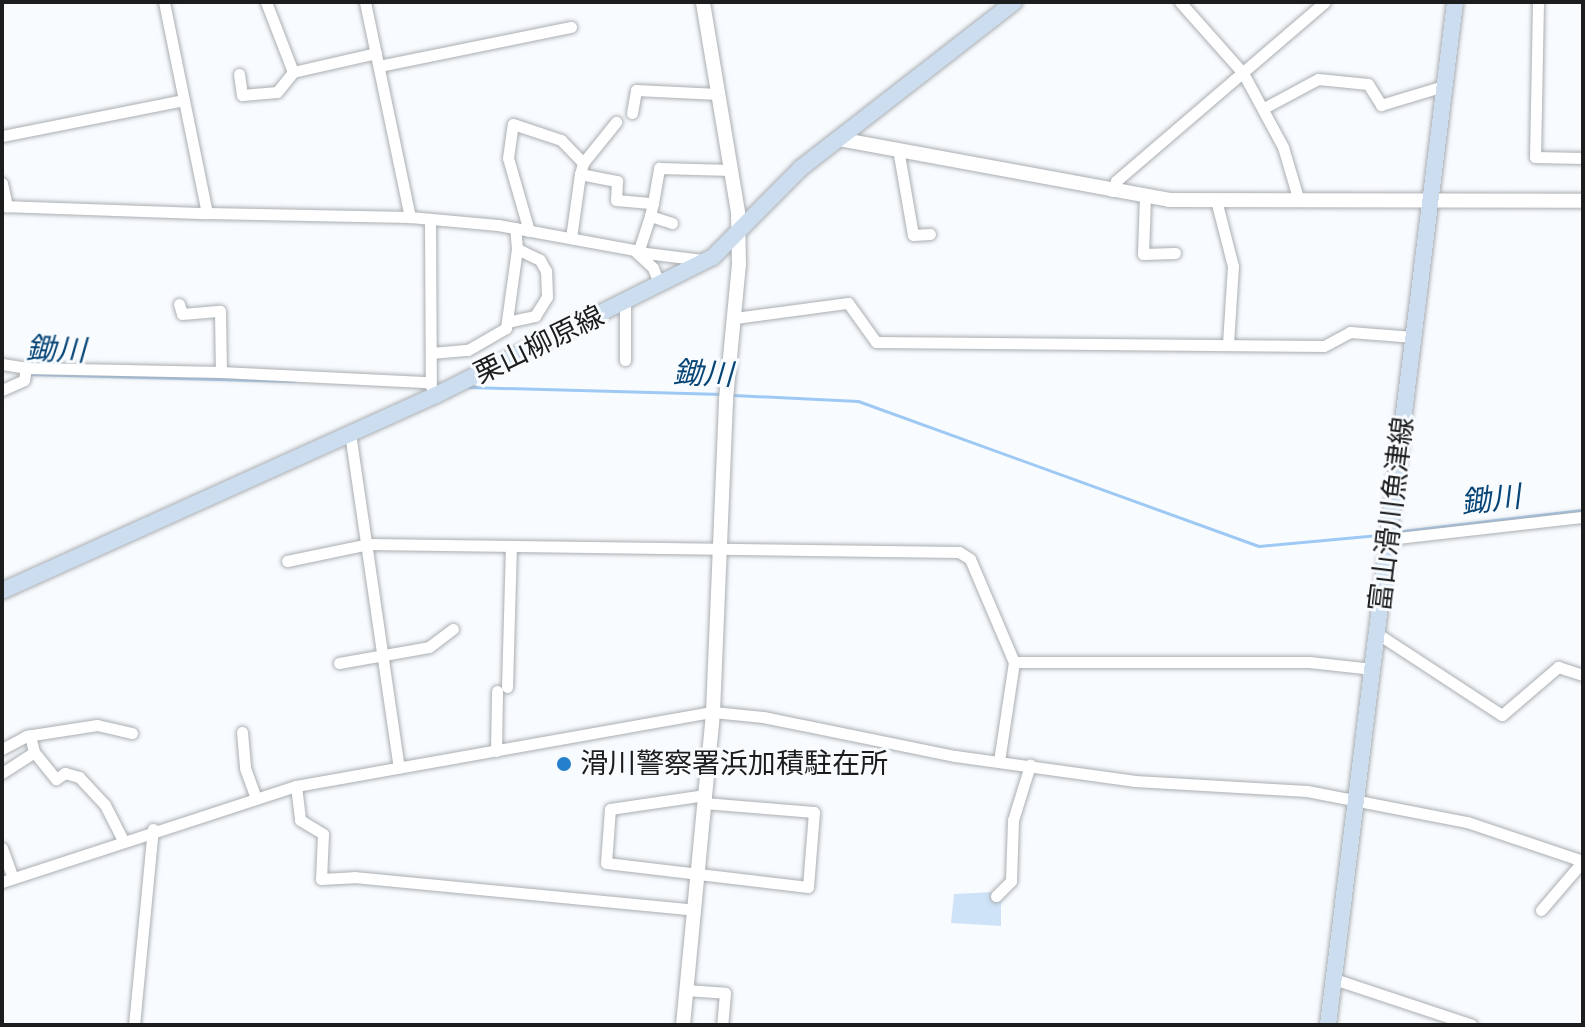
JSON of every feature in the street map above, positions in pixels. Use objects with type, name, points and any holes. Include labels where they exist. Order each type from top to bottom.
[{"type":"main road","name":"栗山柳原線","points":[[2,591],[350,433],[433,389],[625,303],[707,261],[738,235],[775,192],[1014,2]]},
{"type":"main road","name":"富山滑川魚津線","points":[[1328,1025],[1455,2]]},
{"type":"street","points":[[164,2],[207,213]]},
{"type":"street","points":[[266,2],[293,72]]},
{"type":"street","points":[[365,2],[410,217]]},
{"type":"street","points":[[683,1025],[713,712],[738,235],[731,170],[703,2]]},
{"type":"street","points":[[1180,2],[1243,73],[1264,108],[1299,201]]},
{"type":"street","points":[[1112,191],[1116,181],[1325,2]]},
{"type":"street","points":[[1538,2],[1535,157],[1583,158]]},
{"type":"street","points":[[379,66],[571,27]]},
{"type":"street","points":[[239,74],[242,95],[277,92],[293,72],[376,53]]},
{"type":"street","points":[[1264,108],[1318,79],[1368,84],[1381,105],[1444,86]]},
{"type":"street","points":[[632,113],[636,90],[718,94]]},
{"type":"street","points":[[2,136],[183,100]]},
{"type":"street","points":[[571,238],[582,168],[616,122]]},
{"type":"street","points":[[529,231],[508,158],[513,124],[561,140],[582,168],[617,181],[616,200],[652,210],[672,223]]},
{"type":"street","points":[[838,139],[1145,196],[1299,201],[1583,201]]},
{"type":"street","points":[[898,149],[913,235],[930,234]]},
{"type":"street","points":[[638,252],[652,210],[659,168],[731,170]]},
{"type":"street","points":[[2,183],[4,206],[410,217],[515,228],[638,252],[707,261]]},
{"type":"street","points":[[1145,196],[1143,254],[1175,253]]},
{"type":"street","points":[[1216,200],[1233,266],[1228,344]]},
{"type":"street","points":[[2,364],[26,368],[221,372],[433,389],[430,219]]},
{"type":"street","points":[[431,353],[468,350],[506,328],[517,249],[515,228]]},
{"type":"street","points":[[507,322],[535,316],[547,297],[546,271],[540,260],[517,249]]},
{"type":"street","points":[[638,252],[660,285]]},
{"type":"street","points":[[625,303],[625,360]]},
{"type":"street","points":[[735,318],[848,303],[876,342],[1324,346],[1350,332],[1413,337]]},
{"type":"street","points":[[179,304],[182,314],[220,311],[221,372]]},
{"type":"street","points":[[2,390],[24,380],[26,368]]},
{"type":"street","points":[[350,433],[369,544],[399,767]]},
{"type":"street","points":[[1389,539],[1583,517]]},
{"type":"street","points":[[287,561],[369,544],[959,552],[970,559],[1014,662],[999,761]]},
{"type":"street","points":[[496,751],[511,546]]},
{"type":"street","points":[[339,663],[429,647],[453,629]]},
{"type":"street","points":[[1378,634],[1502,715],[1558,667],[1583,675]]},
{"type":"street","points":[[1014,662],[1309,662],[1373,669]]},
{"type":"street","points":[[2,848],[8,880],[153,829],[296,786],[713,712],[1135,781],[1276,787],[1467,822],[1583,861],[1541,910]]},
{"type":"street","points":[[2,749],[30,735],[97,725],[132,733]]},
{"type":"street","points":[[242,732],[245,768],[256,798]]},
{"type":"street","points":[[30,735],[34,752],[56,779],[65,773],[79,777],[105,805],[123,840]]},
{"type":"street","points":[[2,773],[34,752]]},
{"type":"street","points":[[996,896],[1011,881],[1013,820],[1030,765]]},
{"type":"street","points":[[296,786],[300,820],[323,834],[321,879],[694,910]]},
{"type":"street","points":[[704,799],[814,812],[808,887],[606,863],[610,809],[704,799]]},
{"type":"street","points":[[134,1025],[153,829]]},
{"type":"street","points":[[1334,979],[1472,1025]]},
{"type":"street","points":[[686,990],[725,993],[722,1025]]},
{"type":"shaded area","points":[[992,892],[1001,898],[1001,926],[951,923],[954,894]]},
{"type":"waterway","name":"鋤川","points":[[29,374],[294,381]]},
{"type":"waterway","name":"鋤川","points":[[469,387],[722,394]]},
{"type":"waterway","name":"鋤川","points":[[733,395],[858,401],[1259,546],[1378,535]]},
{"type":"waterway","name":"鋤川","points":[[1403,531],[1583,510]]},
{"type":"place","name":"滑川警察署浜加積駐在所","points":[[564,764]]}]
